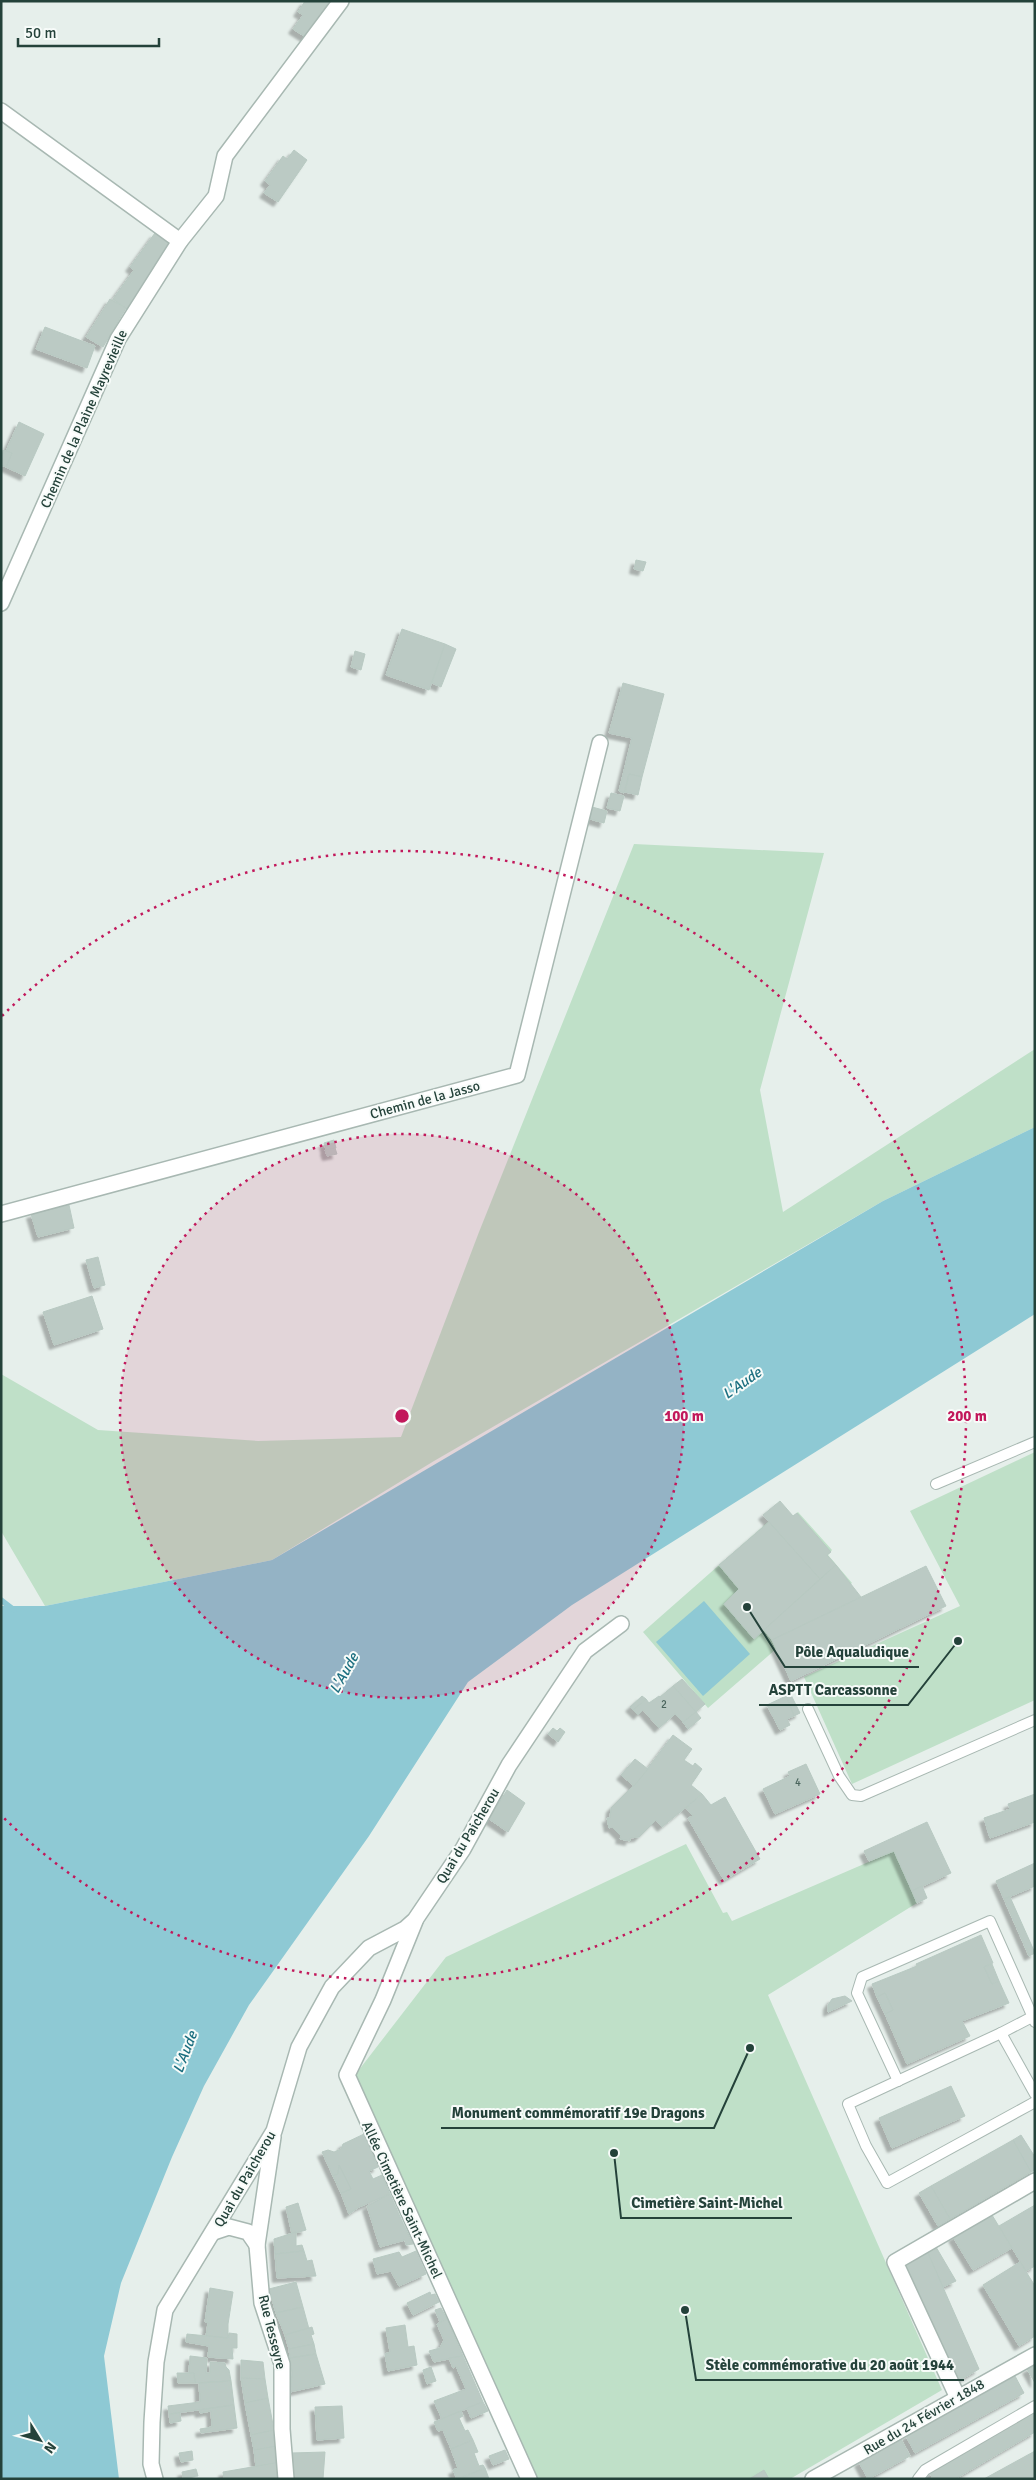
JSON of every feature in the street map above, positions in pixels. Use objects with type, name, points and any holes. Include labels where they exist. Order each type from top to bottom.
[{"type":"street","name":"Chemin de la Plaine Mayrevieille","points":[[1,602],[118,339],[180,241],[216,196],[225,156],[342,1]]},
{"type":"street","points":[[1,112],[180,241]]},
{"type":"street","name":"Chemin de la Jasso","points":[[1,1214],[517,1076],[600,743]]},
{"type":"street","name":"Quai du Paicherou","points":[[155,2479],[150,2464],[152,2422],[156,2362],[165,2310],[274,2131],[299,2047],[332,1987],[369,1948],[405,1929],[415,1920],[463,1849],[509,1765],[585,1651],[621,1624]]},
{"type":"street","name":"Allée Cimetière Saint-Michel","points":[[415,1920],[383,2000],[347,2075],[529,2479]]},
{"type":"street","name":"Rue Tesseyre","points":[[274,2131],[257,2246],[262,2303],[282,2364],[282,2429],[286,2479]]},
{"type":"street","points":[[958,2398],[895,2262],[1035,2181]]},
{"type":"street","points":[[214,2232],[228,2227],[248,2232],[257,2246]]},
{"type":"street","name":"Rue du 24 Février 1848","points":[[813,2479],[1035,2355]]},
{"type":"lane","points":[[936,1484],[1035,1442]]},
{"type":"lane","points":[[808,1709],[839,1776],[852,1795],[860,1796],[1035,1720]]},
{"type":"lane","points":[[898,2080],[857,1993],[862,1977],[990,1921],[1034,2020],[1001,2033],[848,2104],[866,2146],[887,2183],[1035,2102]]},
{"type":"lane","points":[[1001,2033],[1035,2094]]},
{"type":"lane","points":[[918,2479],[925,2470],[1035,2406]]},
{"type":"green space","points":[[634,844],[824,853],[760,1090],[783,1212],[1035,1049],[1035,1127],[883,1201],[434,1461],[272,1560],[45,1606],[1,1531],[1,1374],[98,1430],[258,1441],[401,1437],[479,1232]]},
{"type":"green space","points":[[1035,1452],[1035,1700],[852,1784],[804,1677],[960,1606],[910,1511]]},
{"type":"green space","points":[[798,1512],[832,1550],[828,1555],[852,1583],[708,1708],[643,1632],[769,1521],[793,1516]]},
{"type":"green space","points":[[686,1844],[723,1913],[727,1912],[732,1921],[894,1851],[917,1903],[768,1995],[942,2390],[790,2479],[536,2479],[355,2075],[446,1957]]},
{"type":"water","name":"L'Aude","points":[[1035,1127],[1035,1314],[572,1605],[468,1682],[369,1836],[249,2005],[204,2086],[172,2157],[121,2283],[104,2356],[119,2479],[1,2479],[1,1606],[45,1606],[272,1560],[883,1201]]},
{"type":"water","points":[[704,1601],[750,1654],[703,1696],[656,1642]]},
{"type":"building","points":[[305,1],[332,1],[307,38],[293,29],[303,15],[298,12]]},
{"type":"building","points":[[294,150],[307,160],[278,202],[264,193],[270,185],[265,181],[283,156],[287,159]]},
{"type":"building","points":[[155,233],[173,245],[127,309],[113,299],[134,270],[130,267]]},
{"type":"building","points":[[110,299],[126,308],[103,347],[86,337]]},
{"type":"building","points":[[45,327],[95,346],[87,368],[36,349]]},
{"type":"building","points":[[19,422],[44,434],[25,476],[6,467],[12,453],[6,451]]},
{"type":"building","points":[[3,450],[12,453],[6,467],[1,465]]},
{"type":"building","points":[[636,560],[646,562],[643,571],[634,569]]},
{"type":"building","points":[[402,629],[445,644],[429,690],[386,675]]},
{"type":"building","points":[[445,644],[456,649],[441,687],[432,683]]},
{"type":"building","points":[[355,651],[365,654],[361,670],[351,667]]},
{"type":"building","points":[[623,683],[664,694],[642,777],[629,774],[624,793],[619,791],[632,738],[609,733]]},
{"type":"building","points":[[629,774],[642,777],[638,795],[625,792]]},
{"type":"building","points":[[611,793],[624,796],[620,811],[607,808]]},
{"type":"building","points":[[592,807],[607,811],[604,823],[590,819]]},
{"type":"building","points":[[334,1140],[336,1148],[326,1150],[324,1143]]},
{"type":"building","points":[[335,1148],[337,1154],[327,1156],[325,1150]]},
{"type":"building","points":[[69,1205],[74,1228],[38,1237],[31,1214]]},
{"type":"building","points":[[98,1257],[105,1285],[94,1288],[86,1260]]},
{"type":"building","points":[[92,1296],[103,1329],[54,1345],[43,1312]]},
{"type":"building","points":[[780,1501],[793,1516],[797,1513],[831,1552],[827,1555],[836,1565],[820,1579],[763,1515]]},
{"type":"building","points":[[769,1522],[820,1579],[754,1639],[724,1604],[739,1589],[719,1565]]},
{"type":"building","points":[[836,1565],[861,1597],[772,1640],[764,1630]]},
{"type":"building","points":[[926,1566],[946,1606],[791,1681],[772,1640]]},
{"type":"building","points":[[682,1679],[705,1704],[696,1712],[673,1686]]},
{"type":"building","points":[[673,1686],[696,1712],[683,1722],[675,1714],[659,1728],[643,1710],[638,1715],[633,1710],[646,1699],[649,1703],[660,1697]]},
{"type":"building","points":[[790,1693],[800,1713],[794,1716],[786,1696]]},
{"type":"building","points":[[642,1696],[646,1699],[633,1710],[630,1707]]},
{"type":"building","points":[[786,1696],[794,1716],[787,1719],[790,1725],[780,1730],[767,1705]]},
{"type":"building","points":[[696,1712],[701,1718],[688,1729],[683,1722]]},
{"type":"building","points":[[553,1728],[557,1731],[560,1728],[565,1732],[558,1742],[548,1734]]},
{"type":"building","points":[[673,1735],[692,1749],[684,1760],[693,1766],[695,1763],[702,1769],[691,1785],[702,1794],[662,1827],[656,1820],[639,1837],[630,1838],[630,1841],[620,1839],[621,1836],[612,1827],[609,1828],[607,1818],[610,1818],[611,1808],[638,1781]]},
{"type":"building","points":[[635,1759],[648,1769],[634,1786],[621,1775]]},
{"type":"building","points":[[806,1764],[820,1794],[775,1814],[763,1789],[790,1776],[788,1772]]},
{"type":"building","points":[[507,1790],[525,1803],[508,1832],[489,1819]]},
{"type":"building","points":[[702,1794],[711,1805],[725,1797],[760,1859],[724,1880],[688,1818],[693,1816],[686,1808]]},
{"type":"building","points":[[1035,1794],[1035,1822],[990,1838],[984,1818],[1010,1809],[1008,1804]]},
{"type":"building","points":[[927,1822],[951,1873],[912,1891],[894,1851],[869,1861],[864,1851]]},
{"type":"building","points":[[1035,1863],[1035,1886],[1004,1899],[996,1881]]},
{"type":"building","points":[[922,1886],[927,1898],[917,1903],[912,1891]]},
{"type":"building","points":[[1010,1897],[1035,1953],[1029,1956],[1004,1899]]},
{"type":"building","points":[[981,1935],[993,1963],[984,1967],[992,1984],[999,1981],[1009,2003],[962,2021],[970,2036],[907,2064],[885,2014],[893,2010],[885,1993],[877,1997],[872,1984],[917,1966],[916,1964]]},
{"type":"building","points":[[992,1964],[999,1981],[992,1984],[984,1967]]},
{"type":"building","points":[[885,1993],[893,2010],[885,2014],[877,1997]]},
{"type":"building","points":[[845,1996],[852,2001],[828,2012],[828,2005],[832,1999]]},
{"type":"building","points":[[951,2086],[965,2116],[892,2148],[879,2118]]},
{"type":"building","points":[[364,2134],[378,2167],[369,2171],[373,2179],[382,2175],[390,2194],[359,2207],[349,2214],[341,2193],[351,2189],[339,2165],[338,2174],[333,2176],[322,2152],[328,2150],[334,2152],[341,2149],[343,2144]]},
{"type":"building","points":[[1021,2135],[1035,2157],[1035,2170],[1031,2172],[1013,2140]]},
{"type":"building","points":[[1013,2140],[1031,2172],[950,2219],[931,2186]]},
{"type":"building","points":[[339,2165],[351,2189],[341,2193],[333,2176],[338,2174]]},
{"type":"building","points":[[931,2186],[950,2219],[938,2226],[919,2193]]},
{"type":"building","points":[[390,2194],[413,2244],[406,2245],[405,2240],[380,2247],[367,2206]]},
{"type":"building","points":[[298,2203],[306,2230],[292,2234],[286,2207]]},
{"type":"building","points":[[1035,2205],[1035,2266],[1026,2271],[999,2226]]},
{"type":"building","points":[[992,2215],[1012,2248],[973,2270],[953,2237]]},
{"type":"building","points":[[296,2232],[296,2246],[302,2245],[304,2251],[275,2254],[274,2239]]},
{"type":"building","points":[[936,2247],[956,2281],[943,2287],[927,2251]]},
{"type":"building","points":[[304,2251],[307,2261],[312,2260],[316,2276],[277,2278],[275,2254]]},
{"type":"building","points":[[416,2251],[426,2274],[399,2286],[391,2271],[377,2274],[373,2259],[399,2252],[402,2257]]},
{"type":"building","points":[[927,2251],[979,2369],[957,2382],[905,2264]]},
{"type":"building","points":[[1020,2262],[1035,2286],[1035,2336],[1019,2346],[983,2285]]},
{"type":"building","points":[[296,2282],[303,2307],[276,2313],[269,2289]]},
{"type":"building","points":[[210,2288],[233,2292],[228,2324],[228,2338],[206,2336],[208,2323],[205,2322]]},
{"type":"building","points":[[430,2292],[431,2295],[435,2294],[439,2302],[413,2315],[407,2303]]},
{"type":"building","points":[[303,2307],[309,2329],[285,2335],[276,2313]]},
{"type":"building","points":[[441,2308],[447,2319],[440,2322],[435,2310]]},
{"type":"building","points":[[447,2319],[463,2356],[434,2362],[429,2351],[440,2348],[444,2340],[437,2324]]},
{"type":"building","points":[[405,2325],[408,2347],[414,2346],[417,2365],[388,2371],[385,2354],[390,2352],[386,2328]]},
{"type":"building","points":[[312,2327],[314,2334],[311,2335],[314,2344],[289,2349],[285,2335]]},
{"type":"building","points":[[229,2333],[237,2334],[237,2348],[232,2348],[233,2359],[208,2357],[209,2346],[186,2342],[187,2334],[228,2338]]},
{"type":"building","points":[[314,2344],[316,2354],[290,2358],[289,2349]]},
{"type":"building","points":[[316,2354],[325,2384],[290,2392],[292,2373],[290,2358]]},
{"type":"building","points":[[190,2356],[207,2358],[206,2373],[210,2373],[210,2362],[225,2363],[229,2370],[231,2381],[195,2383],[194,2373],[189,2373]]},
{"type":"building","points":[[463,2356],[483,2402],[442,2419],[434,2401],[466,2389],[456,2366],[453,2368],[449,2358]]},
{"type":"building","points":[[241,2360],[263,2362],[265,2379],[241,2378]]},
{"type":"building","points":[[1035,2365],[1035,2383],[1027,2369]]},
{"type":"building","points":[[431,2367],[436,2381],[427,2384],[423,2370]]},
{"type":"building","points":[[177,2373],[194,2373],[195,2383],[178,2383]]},
{"type":"building","points":[[1015,2376],[1024,2393],[915,2453],[906,2436]]},
{"type":"building","points":[[241,2378],[265,2379],[268,2398],[245,2403]]},
{"type":"building","points":[[231,2381],[234,2405],[169,2414],[168,2406],[200,2402],[199,2383]]},
{"type":"building","points":[[268,2398],[274,2430],[251,2435],[245,2403]]},
{"type":"building","points":[[483,2402],[488,2411],[471,2418],[467,2408]]},
{"type":"building","points":[[234,2405],[237,2428],[201,2433],[200,2429],[212,2427],[211,2411],[200,2413],[199,2410]]},
{"type":"building","points":[[342,2406],[344,2438],[317,2440],[315,2407]]},
{"type":"building","points":[[461,2411],[463,2416],[459,2418],[465,2431],[468,2430],[473,2440],[451,2449],[443,2430],[438,2431],[434,2422]]},
{"type":"building","points":[[1035,2411],[1035,2432],[955,2479],[933,2479],[930,2473]]},
{"type":"building","points":[[180,2413],[181,2421],[170,2423],[169,2414]]},
{"type":"building","points":[[274,2430],[277,2446],[254,2450],[251,2435]]},
{"type":"building","points":[[901,2439],[910,2456],[868,2479],[859,2462]]},
{"type":"building","points":[[473,2440],[478,2452],[474,2453],[479,2466],[483,2465],[485,2468],[457,2479],[453,2470],[458,2468],[451,2449]]},
{"type":"building","points":[[277,2446],[281,2462],[256,2467],[254,2450]]},
{"type":"building","points":[[505,2450],[509,2459],[493,2465],[489,2456]]},
{"type":"building","points":[[192,2451],[193,2460],[181,2462],[179,2453]]},
{"type":"building","points":[[1035,2451],[1035,2479],[984,2479]]},
{"type":"building","points":[[325,2452],[323,2479],[292,2479],[291,2453]]},
{"type":"building","points":[[281,2462],[281,2479],[224,2479],[223,2472]]},
{"type":"building","points":[[485,2468],[489,2479],[462,2478]]},
{"type":"building","points":[[196,2469],[198,2476],[183,2478],[182,2472]]},
{"type":"building","points":[[764,2470],[769,2479],[751,2479],[751,2478]]},
{"type":"waterway","points":[[1,1600],[14,1610]]},
{"type":"place","name":"Pôle Aqualudique","points":[[747,1607]]},
{"type":"place","name":"ASPTT Carcassonne","points":[[958,1641]]},
{"type":"place","name":"Monument commémoratif 19e Dragons","points":[[750,2048]]},
{"type":"place","name":"Cimetière Saint-Michel","points":[[614,2153]]},
{"type":"place","name":"Stèle commémorative du 20 août 1944","points":[[685,2310]]}]
